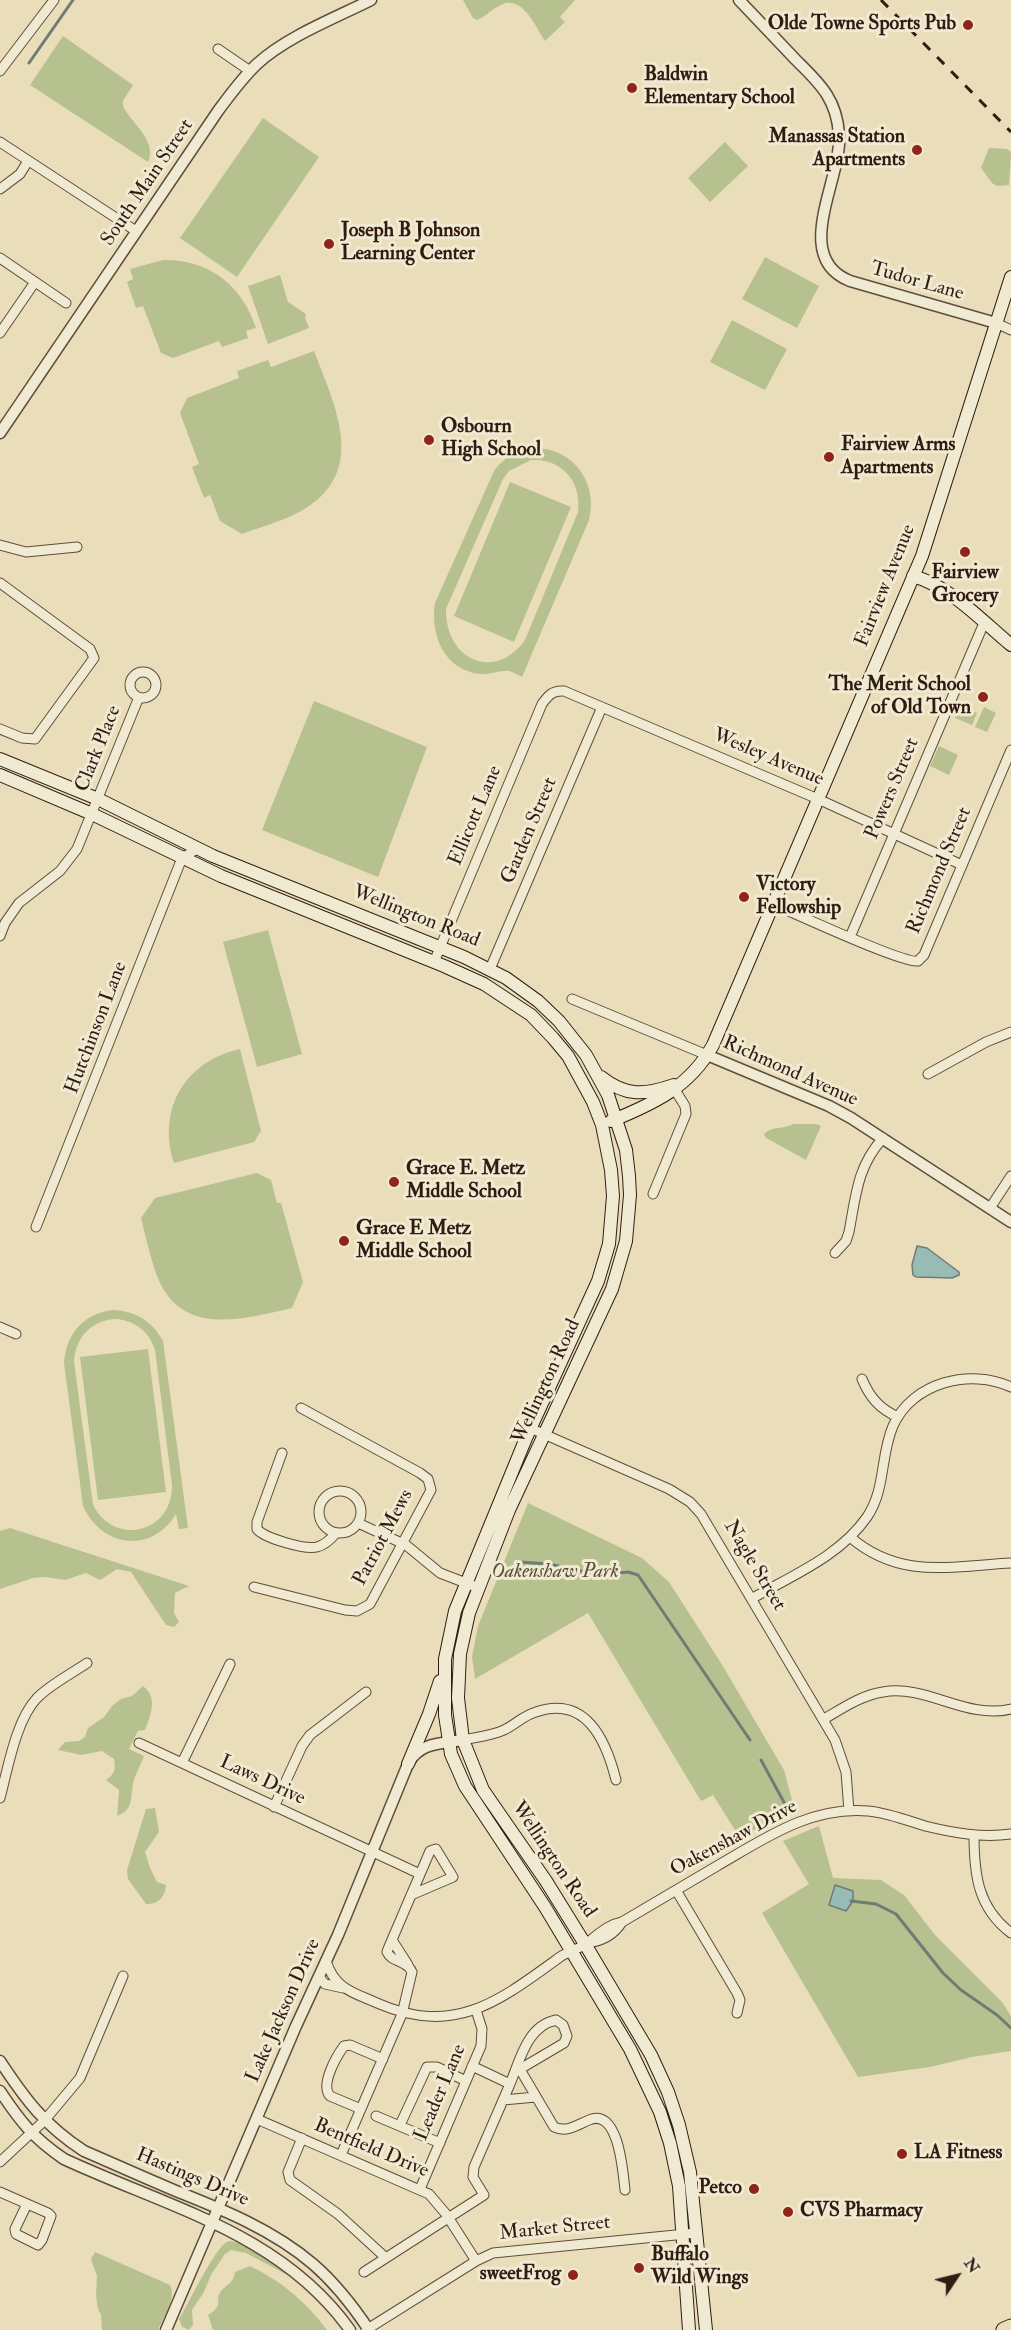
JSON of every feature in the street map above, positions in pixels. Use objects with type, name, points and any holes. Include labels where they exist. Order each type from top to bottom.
[{"type":"highway","points":[[1004,2330],[1011,2327]]},
{"type":"main road","name":"Fairview Avenue","points":[[602,1125],[638,1110],[679,1086],[707,1055],[922,556],[1011,277]]},
{"type":"main road","points":[[913,576],[925,579],[943,589],[1011,645]]},
{"type":"main road","name":"Wellington Road","points":[[0,759],[98,799],[197,849],[490,969],[524,990],[559,1021],[596,1071],[617,1119],[626,1150],[630,1176],[626,1241],[612,1289],[543,1434],[478,1588],[465,1625],[460,1654],[458,1698],[463,1740],[483,1790],[546,1881],[585,1944],[651,2055],[668,2092],[687,2154],[706,2330]]},
{"type":"main road","name":"Wellington Road","points":[[0,775],[92,814],[182,858],[434,962],[499,993],[531,1015],[568,1056],[602,1125],[611,1170],[613,1196],[609,1244],[598,1281],[583,1318],[530,1428],[465,1584],[452,1621],[445,1662],[444,1696],[449,1743],[455,1763],[476,1805],[517,1863],[572,1952],[636,2061],[660,2112],[675,2162],[682,2207],[689,2330]]},
{"type":"main road","points":[[596,1071],[618,1088],[633,1093],[679,1086]]},
{"type":"main road","points":[[408,1764],[435,1698],[445,1662]]},
{"type":"street","points":[[0,71],[54,0]]},
{"type":"street","name":"South Main Street","points":[[0,433],[218,111],[250,71],[265,57],[293,39],[371,0]]},
{"type":"street","name":"Tudor Lane","points":[[739,0],[819,85],[833,106],[838,125],[839,149],[820,230],[824,254],[833,270],[843,278],[996,323],[1011,330]]},
{"type":"street","points":[[219,49],[250,71]]},
{"type":"street","points":[[0,142],[136,231]]},
{"type":"street","points":[[0,189],[20,174],[28,161]]},
{"type":"street","points":[[0,258],[66,303]]},
{"type":"street","points":[[0,333],[35,282]]},
{"type":"street","points":[[0,545],[26,552],[77,547]]},
{"type":"street","points":[[0,583],[90,649],[94,658],[35,739],[22,738],[0,729]]},
{"type":"street","name":"Powers Street","points":[[850,937],[984,623]]},
{"type":"street","name":"Wesley Avenue","points":[[558,691],[564,691],[818,799],[962,865]]},
{"type":"street","name":"Ellicott Lane","points":[[434,962],[542,705],[548,696],[558,691]]},
{"type":"street","name":"Clark Place","points":[[0,936],[5,923],[19,903],[60,871],[70,861],[82,841],[139,698]]},
{"type":"street","name":"Garden Street","points":[[490,969],[602,707]]},
{"type":"street","name":"Richmond Street","points":[[773,904],[910,962],[918,961],[924,955],[1011,750]]},
{"type":"street","points":[[182,858],[197,849]]},
{"type":"street","name":"Hutchinson Lane","points":[[36,1227],[182,858]]},
{"type":"street","name":"Richmond Avenue","points":[[572,999],[829,1106],[883,1138],[1011,1222]]},
{"type":"street","points":[[928,1074],[986,1042],[1011,1032]]},
{"type":"street","points":[[653,1194],[686,1114],[679,1086]]},
{"type":"street","points":[[835,1253],[846,1241],[849,1232],[860,1174],[873,1149],[883,1138]]},
{"type":"street","points":[[990,1208],[1011,1176]]},
{"type":"street","points":[[0,1327],[16,1334]]},
{"type":"street","points":[[753,1599],[828,1555],[850,1537],[873,1507],[884,1471],[891,1433],[898,1418],[919,1396],[953,1380],[980,1378],[1011,1387]]},
{"type":"street","points":[[862,1379],[878,1405],[898,1418]]},
{"type":"street","name":"Patriot Mews","points":[[254,1587],[345,1610],[357,1611],[370,1604],[430,1490],[428,1479],[301,1408]]},
{"type":"street","name":"Nagle Street","points":[[530,1428],[669,1489],[690,1502],[705,1519],[824,1719],[838,1747],[844,1764],[849,1811]]},
{"type":"street","points":[[282,1453],[257,1522],[257,1529],[266,1537],[311,1548],[324,1545],[336,1533],[347,1532],[358,1523],[361,1510],[358,1499],[344,1491],[333,1492],[321,1503],[319,1514],[323,1524],[336,1533]]},
{"type":"street","points":[[358,1523],[402,1543],[440,1573],[478,1588]]},
{"type":"street","points":[[850,1537],[873,1554],[911,1567],[1011,1563]]},
{"type":"street","points":[[0,1798],[14,1746],[32,1704],[46,1690],[87,1663]]},
{"type":"street","points":[[182,1763],[230,1664]]},
{"type":"street","points":[[824,1719],[866,1696],[893,1691],[922,1695],[975,1710],[991,1712],[1011,1708]]},
{"type":"street","points":[[274,1807],[302,1746],[310,1735],[366,1692]]},
{"type":"street","points":[[463,1740],[501,1731],[540,1710],[566,1710],[588,1722],[600,1736],[610,1756],[616,1780]]},
{"type":"street","name":"Lake Jackson Drive","points":[[166,2330],[326,1961],[408,1764],[414,1753],[421,1748],[463,1740]]},
{"type":"street","name":"Laws Drive","points":[[139,1743],[420,1874]]},
{"type":"street","name":"Oakenshaw Drive","points":[[319,1977],[325,1984],[343,1988],[402,2014],[441,2017],[476,2010],[550,1965],[562,1955],[585,1944],[613,1924],[622,1922],[788,1826],[812,1817],[849,1811],[882,1813],[932,1827],[974,1835],[1011,1834]]},
{"type":"street","points":[[974,1835],[975,1874],[981,1896],[995,1919],[1011,1933]]},
{"type":"street","points":[[341,2155],[402,2014],[412,1977],[408,1965],[388,1955],[392,1940],[411,1895],[420,1874],[433,1848],[437,1850],[453,1877],[411,1895]]},
{"type":"street","points":[[676,1890],[737,1993],[740,2000],[737,2013]]},
{"type":"street","points":[[326,1961],[333,1977],[343,1988]]},
{"type":"street","points":[[550,1965],[570,1962],[580,1966]]},
{"type":"street","points":[[0,2162],[44,2121],[80,2078],[123,1976]]},
{"type":"street","name":"Leader Lane","points":[[420,2189],[482,2040],[482,2029],[476,2010]]},
{"type":"street","points":[[364,2272],[484,2195],[474,2181],[473,2172],[510,2084],[533,2033],[551,2021],[560,2022],[567,2036],[564,2043],[518,2069]]},
{"type":"street","points":[[361,2109],[330,2096],[327,2093],[326,2084],[344,2046],[350,2045],[382,2059]]},
{"type":"street","name":"Hastings Drive","points":[[0,2061],[30,2105],[44,2121],[84,2151],[219,2208],[271,2234],[313,2264],[345,2297],[368,2330]]},
{"type":"street","points":[[472,2066],[510,2084]]},
{"type":"street","points":[[400,2126],[427,2067],[437,2067],[466,2081]]},
{"type":"street","points":[[518,2069],[556,2128],[570,2128],[595,2118],[610,2125],[617,2143],[625,2190]]},
{"type":"street","name":"Hastings Drive","points":[[0,2091],[31,2133],[64,2159],[248,2240],[296,2271],[316,2289],[350,2330]]},
{"type":"street","points":[[503,2100],[536,2097]]},
{"type":"street","points":[[376,2116],[440,2143]]},
{"type":"street","name":"Bentfield Drive","points":[[256,2119],[420,2189],[434,2198],[476,2260]]},
{"type":"street","points":[[302,2138],[288,2172],[290,2180],[338,2214],[386,2258]]},
{"type":"street","points":[[0,2192],[27,2204],[51,2216],[42,2241],[38,2245],[18,2236],[15,2232],[27,2204]]},
{"type":"street","name":"Market Street","points":[[368,2330],[476,2260],[498,2252],[696,2233]]},
{"type":"green space","points":[[463,0],[575,0],[560,17],[565,22],[545,41],[530,16],[513,3],[502,4],[477,20],[473,18]]},
{"type":"green space","points":[[63,36],[133,85],[123,101],[123,106],[147,140],[150,154],[148,162],[30,85]]},
{"type":"green space","points":[[263,118],[319,157],[237,277],[180,238]]},
{"type":"green space","points":[[725,142],[748,166],[710,202],[688,178]]},
{"type":"green space","points":[[989,148],[1007,149],[1011,152],[1009,185],[997,186],[992,183],[981,168]]},
{"type":"green space","points":[[765,257],[819,286],[797,328],[742,299]]},
{"type":"green space","points":[[163,260],[195,264],[209,270],[233,287],[250,313],[256,328],[246,331],[248,338],[222,347],[219,341],[173,358],[161,353],[143,306],[136,308],[127,282],[133,279],[130,269]]},
{"type":"green space","points":[[280,275],[288,302],[306,314],[305,318],[309,328],[268,344],[248,286]]},
{"type":"green space","points":[[732,320],[787,349],[765,390],[710,362]]},
{"type":"green space","points":[[314,351],[330,392],[341,435],[341,455],[336,474],[325,492],[306,508],[242,534],[220,521],[210,495],[204,498],[192,467],[199,464],[180,413],[187,398],[239,378],[237,371],[268,360],[271,367]]},
{"type":"green space","points":[[527,449],[547,449],[560,453],[579,469],[590,493],[589,520],[522,677],[509,671],[480,674],[457,666],[442,649],[435,627],[435,603],[494,471],[506,459]],"holes":[[[531,460],[552,463],[568,474],[577,491],[578,512],[525,640],[513,653],[499,660],[486,662],[474,659],[462,652],[454,641],[448,626],[446,609],[503,479],[509,471]]]},
{"type":"green space","points":[[510,482],[571,507],[514,642],[454,616]]},
{"type":"green space","points":[[314,701],[427,747],[378,877],[262,830]]},
{"type":"green space","points":[[960,706],[977,713],[972,725],[955,718]]},
{"type":"green space","points":[[984,707],[996,713],[987,732],[975,727]]},
{"type":"green space","points":[[939,746],[958,755],[949,775],[930,766]]},
{"type":"green space","points":[[268,930],[302,1054],[257,1067],[223,942]]},
{"type":"green space","points":[[240,1049],[261,1131],[254,1142],[174,1163],[169,1124],[180,1090],[190,1076],[204,1064]]},
{"type":"green space","points":[[793,1124],[821,1126],[806,1160],[766,1138],[764,1134],[771,1129]]},
{"type":"green space","points":[[257,1173],[271,1180],[277,1203],[281,1203],[303,1282],[292,1308],[234,1319],[197,1316],[181,1309],[168,1296],[157,1276],[141,1218],[155,1198]]},
{"type":"green space","points":[[113,1310],[136,1315],[154,1328],[163,1341],[188,1528],[179,1529],[176,1514],[166,1527],[154,1536],[128,1541],[114,1538],[102,1531],[91,1520],[83,1506],[64,1363],[65,1353],[78,1327],[93,1315]],"holes":[[[125,1320],[146,1333],[155,1350],[172,1486],[170,1502],[163,1515],[153,1524],[141,1529],[128,1530],[115,1526],[103,1518],[93,1505],[74,1361],[78,1344],[87,1331],[101,1322]]]},
{"type":"green space","points":[[148,1349],[166,1492],[98,1500],[80,1357]]},
{"type":"green space","name":"Oakenshaw Park","points":[[528,1503],[642,1558],[669,1582],[721,1663],[784,1770],[794,1808],[740,1838],[713,1795],[701,1801],[588,1613],[475,1679],[472,1657],[478,1626]]},
{"type":"green space","points":[[10,1528],[189,1586],[175,1593],[174,1613],[179,1622],[174,1627],[166,1625],[131,1572],[117,1569],[100,1580],[86,1573],[65,1580],[33,1578],[0,1589],[0,1531]]},
{"type":"green space","points":[[143,1686],[148,1690],[152,1701],[151,1712],[145,1730],[138,1731],[129,1749],[144,1756],[134,1780],[129,1807],[117,1816],[119,1790],[106,1780],[114,1771],[114,1759],[102,1751],[81,1755],[58,1750],[65,1742],[79,1741],[85,1737],[88,1728],[104,1717],[112,1706],[121,1699],[132,1696]]},
{"type":"green space","points":[[155,1808],[159,1832],[145,1852],[157,1882],[166,1885],[161,1899],[146,1904],[128,1879],[127,1870],[146,1809]]},
{"type":"green space","points":[[819,1826],[833,1878],[881,1880],[904,1895],[935,1935],[1002,2002],[1011,2016],[1011,2051],[930,2067],[858,2077],[762,1913],[809,1884],[783,1841]]},
{"type":"green space","points":[[229,2241],[254,2250],[291,2277],[246,2253],[231,2250],[225,2254],[211,2275],[204,2292],[192,2310],[193,2325],[189,2330],[182,2327],[179,2319],[217,2252]]},
{"type":"green space","points":[[95,2252],[170,2285],[171,2302],[158,2330],[102,2330],[96,2295],[97,2276],[91,2259]]},
{"type":"green space","points":[[250,2266],[273,2278],[293,2293],[327,2330],[213,2330],[208,2315],[218,2305],[219,2294],[231,2281],[235,2272]]},
{"type":"water","points":[[917,1246],[927,1248],[959,1272],[959,1275],[952,1278],[913,1275],[912,1265]]},
{"type":"water","points":[[835,1885],[853,1891],[853,1901],[846,1911],[829,1905]]},
{"type":"waterway","points":[[29,63],[73,0]]},
{"type":"waterway","points":[[520,1562],[549,1564],[586,1572],[609,1574],[628,1572],[638,1575],[750,1740]]},
{"type":"waterway","points":[[761,1760],[786,1806]]},
{"type":"waterway","points":[[851,1901],[876,1904],[896,1914],[943,1973],[961,1990],[997,2015],[1011,2028]]},
{"type":"railway","points":[[881,0],[1011,132]]},
{"type":"place","name":"Olde Towne Sports Pub","points":[[968,25]]},
{"type":"place","name":"Baldwin Elementary School","points":[[632,88]]},
{"type":"place","name":"Manassas Station Apartments","points":[[917,150]]},
{"type":"place","name":"Joseph B Johnson Learning Center","points":[[329,244]]},
{"type":"place","name":"Osbourn High School","points":[[429,440]]},
{"type":"place","name":"Fairview Arms Apartments","points":[[829,457]]},
{"type":"place","name":"Fairview Grocery","points":[[965,552]]},
{"type":"place","name":"The Merit School of Old Town","points":[[983,697]]},
{"type":"place","name":"Victory Fellowship","points":[[744,897]]},
{"type":"place","name":"Grace E. Metz Middle School","points":[[394,1182]]},
{"type":"place","name":"Grace E Metz Middle School","points":[[344,1241]]},
{"type":"place","name":"LA Fitness","points":[[902,2154]]},
{"type":"place","name":"Petco","points":[[754,2189]]},
{"type":"place","name":"CVS Pharmacy","points":[[788,2212]]},
{"type":"place","name":"Buffalo Wild Wings","points":[[639,2268]]},
{"type":"place","name":"sweetFrog","points":[[573,2275]]}]
